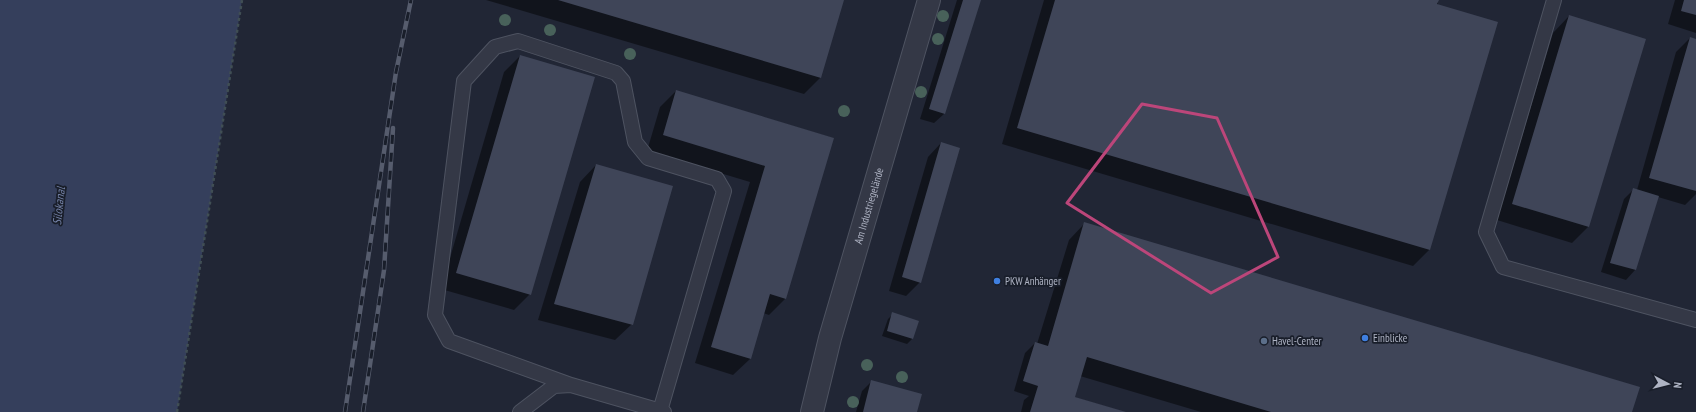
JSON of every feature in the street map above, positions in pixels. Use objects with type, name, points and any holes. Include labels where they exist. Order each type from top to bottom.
[{"type":"street","name":"Am Industriegelände","points":[[812,412],[830,338],[929,0]]},
{"type":"lane","points":[[1554,0],[1486,232],[1503,267],[1696,320]]},
{"type":"lane","points":[[518,41],[616,73],[622,81],[635,142],[648,158],[717,179],[724,191],[662,411],[571,385],[449,341],[434,315],[464,81],[495,47],[518,41]]},
{"type":"lane","points":[[520,412],[554,386],[571,385]]},
{"type":"path","points":[[177,412],[242,0]]},
{"type":"highlighted area","points":[[1142,104],[1217,118],[1278,257],[1211,293],[1067,203]]},
{"type":"water","name":"Silokanal","points":[[0,0],[242,0],[177,412],[0,412]]},
{"type":"building","points":[[558,0],[844,0],[821,78]]},
{"type":"building","points":[[963,0],[981,0],[945,114],[929,109]]},
{"type":"building","points":[[1055,0],[1439,0],[1437,4],[1498,22],[1430,250],[1017,128]]},
{"type":"building","points":[[1684,0],[1696,0],[1696,15],[1681,11]]},
{"type":"building","points":[[1569,15],[1646,39],[1589,227],[1512,204]]},
{"type":"building","points":[[1690,37],[1696,39],[1696,191],[1649,178]]},
{"type":"building","points":[[520,55],[595,77],[531,295],[456,273]]},
{"type":"building","points":[[676,90],[834,138],[786,299],[770,294],[751,359],[711,347],[765,166],[663,135]]},
{"type":"building","points":[[941,142],[960,148],[921,283],[902,277]]},
{"type":"building","points":[[596,164],[673,186],[633,325],[554,304]]},
{"type":"building","points":[[1633,188],[1659,196],[1636,270],[1610,263]]},
{"type":"building","points":[[1084,222],[1640,387],[1632,412],[1271,412],[1087,357],[1075,397],[1126,412],[1030,412],[1038,386],[1023,381],[1035,342],[1048,346]]},
{"type":"building","points":[[892,312],[919,321],[913,339],[887,331]]},
{"type":"building","points":[[871,380],[922,394],[917,412],[863,412]]},
{"type":"railway","points":[[345,412],[396,72],[411,0]]},
{"type":"railway","points":[[363,412],[384,270],[393,128]]},
{"type":"place","name":"PKW Anhänger","points":[[997,281]]},
{"type":"place","name":"Einblicke","points":[[1365,338]]},
{"type":"place","name":"Havel-Center","points":[[1264,341]]}]
